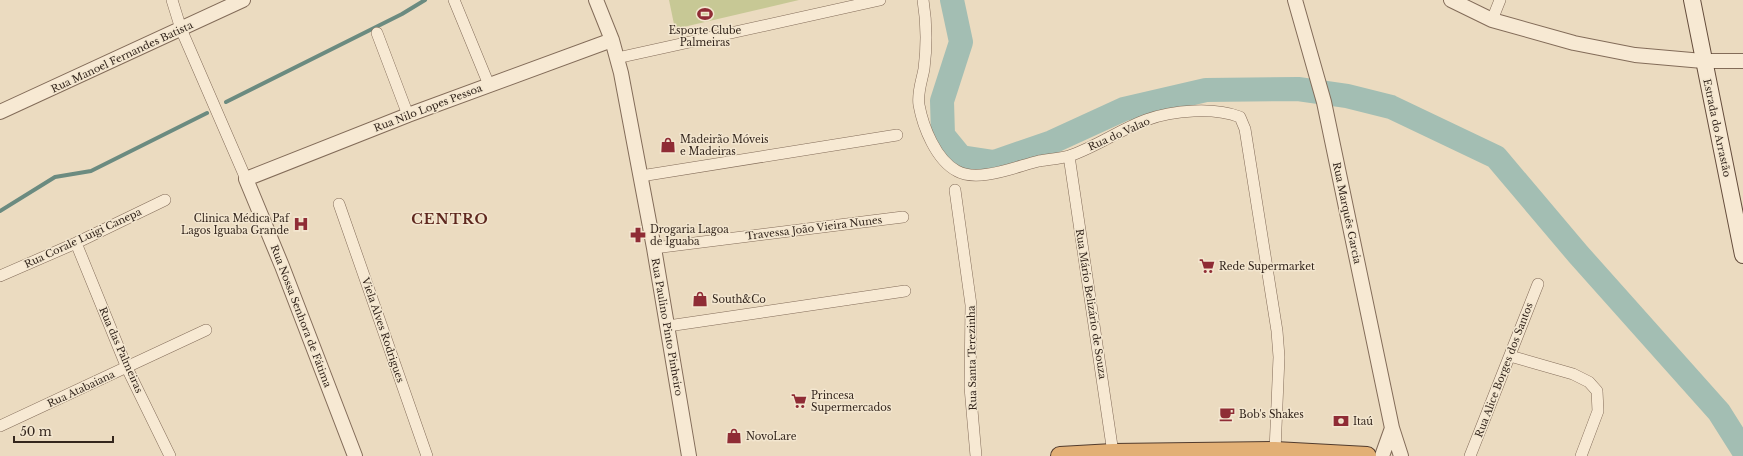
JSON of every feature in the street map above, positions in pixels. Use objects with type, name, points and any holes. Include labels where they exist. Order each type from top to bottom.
[{"type":"highway","points":[[1060,456],[1113,453],[1275,451],[1368,456]]},
{"type":"main road","name":"Estrada do Arrastão","points":[[1692,0],[1743,255]]},
{"type":"street","name":"Rua Nossa Senhora de Fátima","points":[[172,0],[181,29],[282,266],[356,456]]},
{"type":"street","name":"Rua Manoel Fernandes Batista","points":[[0,112],[243,0]]},
{"type":"street","points":[[454,0],[489,85]]},
{"type":"street","points":[[596,0],[612,40]]},
{"type":"street","points":[[607,0],[612,40]]},
{"type":"street","points":[[617,58],[880,0]]},
{"type":"street","name":"Rua do Valao","points":[[923,0],[927,20],[927,39],[918,104],[925,127],[935,148],[946,163],[957,171],[968,175],[994,173],[1040,161],[1069,156],[1146,120],[1182,112],[1225,111],[1240,117],[1245,129],[1277,331],[1279,357],[1275,451]]},
{"type":"street","name":"Rua Marquês Garcia","points":[[1295,0],[1324,102],[1392,428],[1401,456]]},
{"type":"street","points":[[1450,0],[1492,20],[1574,43],[1635,55],[1703,61],[1743,61]]},
{"type":"street","points":[[1492,20],[1500,0]]},
{"type":"street","points":[[377,33],[408,115]]},
{"type":"street","name":"Rua Nilo Lopes Pessoa","points":[[246,179],[408,115],[612,40]]},
{"type":"street","name":"Rua Paulino Pinto Pinheiro","points":[[612,40],[641,176],[690,456]]},
{"type":"street","points":[[641,176],[897,135]]},
{"type":"street","name":"Rua Mário Belizário de Souza","points":[[1069,156],[1113,453]]},
{"type":"street","name":"Rua Santa Terezinha","points":[[955,190],[971,305],[970,387],[976,456]]},
{"type":"street","name":"Rua Corale Luigi Canepa","points":[[0,276],[76,243],[165,200]]},
{"type":"street","name":"Viela Alves Rodrigues","points":[[339,204],[427,456]]},
{"type":"street","name":"Travessa João Vieira Nunes","points":[[654,248],[903,217]]},
{"type":"street","name":"Rua das Palmeiras","points":[[76,243],[127,368],[170,456]]},
{"type":"street","name":"Rua Alice Borges dos Santos","points":[[1470,456],[1538,284]]},
{"type":"street","points":[[668,326],[905,291]]},
{"type":"street","name":"Rua Atabaiana","points":[[0,426],[206,330]]},
{"type":"street","points":[[1510,356],[1573,374],[1588,382],[1597,391],[1598,411],[1581,456]]},
{"type":"street","points":[[1382,456],[1392,428]]},
{"type":"green space","name":"Esporte Clube Palmeiras","points":[[669,0],[799,0],[675,29]]},
{"type":"waterway","points":[[226,102],[402,14],[425,0]]},
{"type":"waterway","points":[[952,0],[961,42],[942,101],[943,135],[961,157],[994,162],[1052,142],[1124,109],[1206,90],[1298,89],[1347,96],[1391,107],[1496,157],[1578,254],[1719,412],[1743,450]]},
{"type":"waterway","points":[[0,211],[55,177],[91,171],[207,113]]},
{"type":"place","name":"Esporte Clube Palmeiras","points":[[705,14]]},
{"type":"place","name":"Madeirão Móveis e Madeiras","points":[[668,145]]},
{"type":"place","name":"Clinica Médica Paf Lagos Iguaba Grande","points":[[301,224]]},
{"type":"place","name":"Drogaria Lagoa de Iguaba","points":[[638,235]]},
{"type":"place","name":"Rede Supermarket","points":[[1207,266]]},
{"type":"place","name":"South&Co","points":[[700,299]]},
{"type":"place","name":"Princesa Supermercados","points":[[799,401]]},
{"type":"place","name":"Bob's Shakes","points":[[1227,414]]},
{"type":"place","name":"Itaú","points":[[1341,421]]},
{"type":"place","name":"NovoLare","points":[[734,436]]},
{"type":"district","name":"CENTRO","points":[[450,219]]}]
